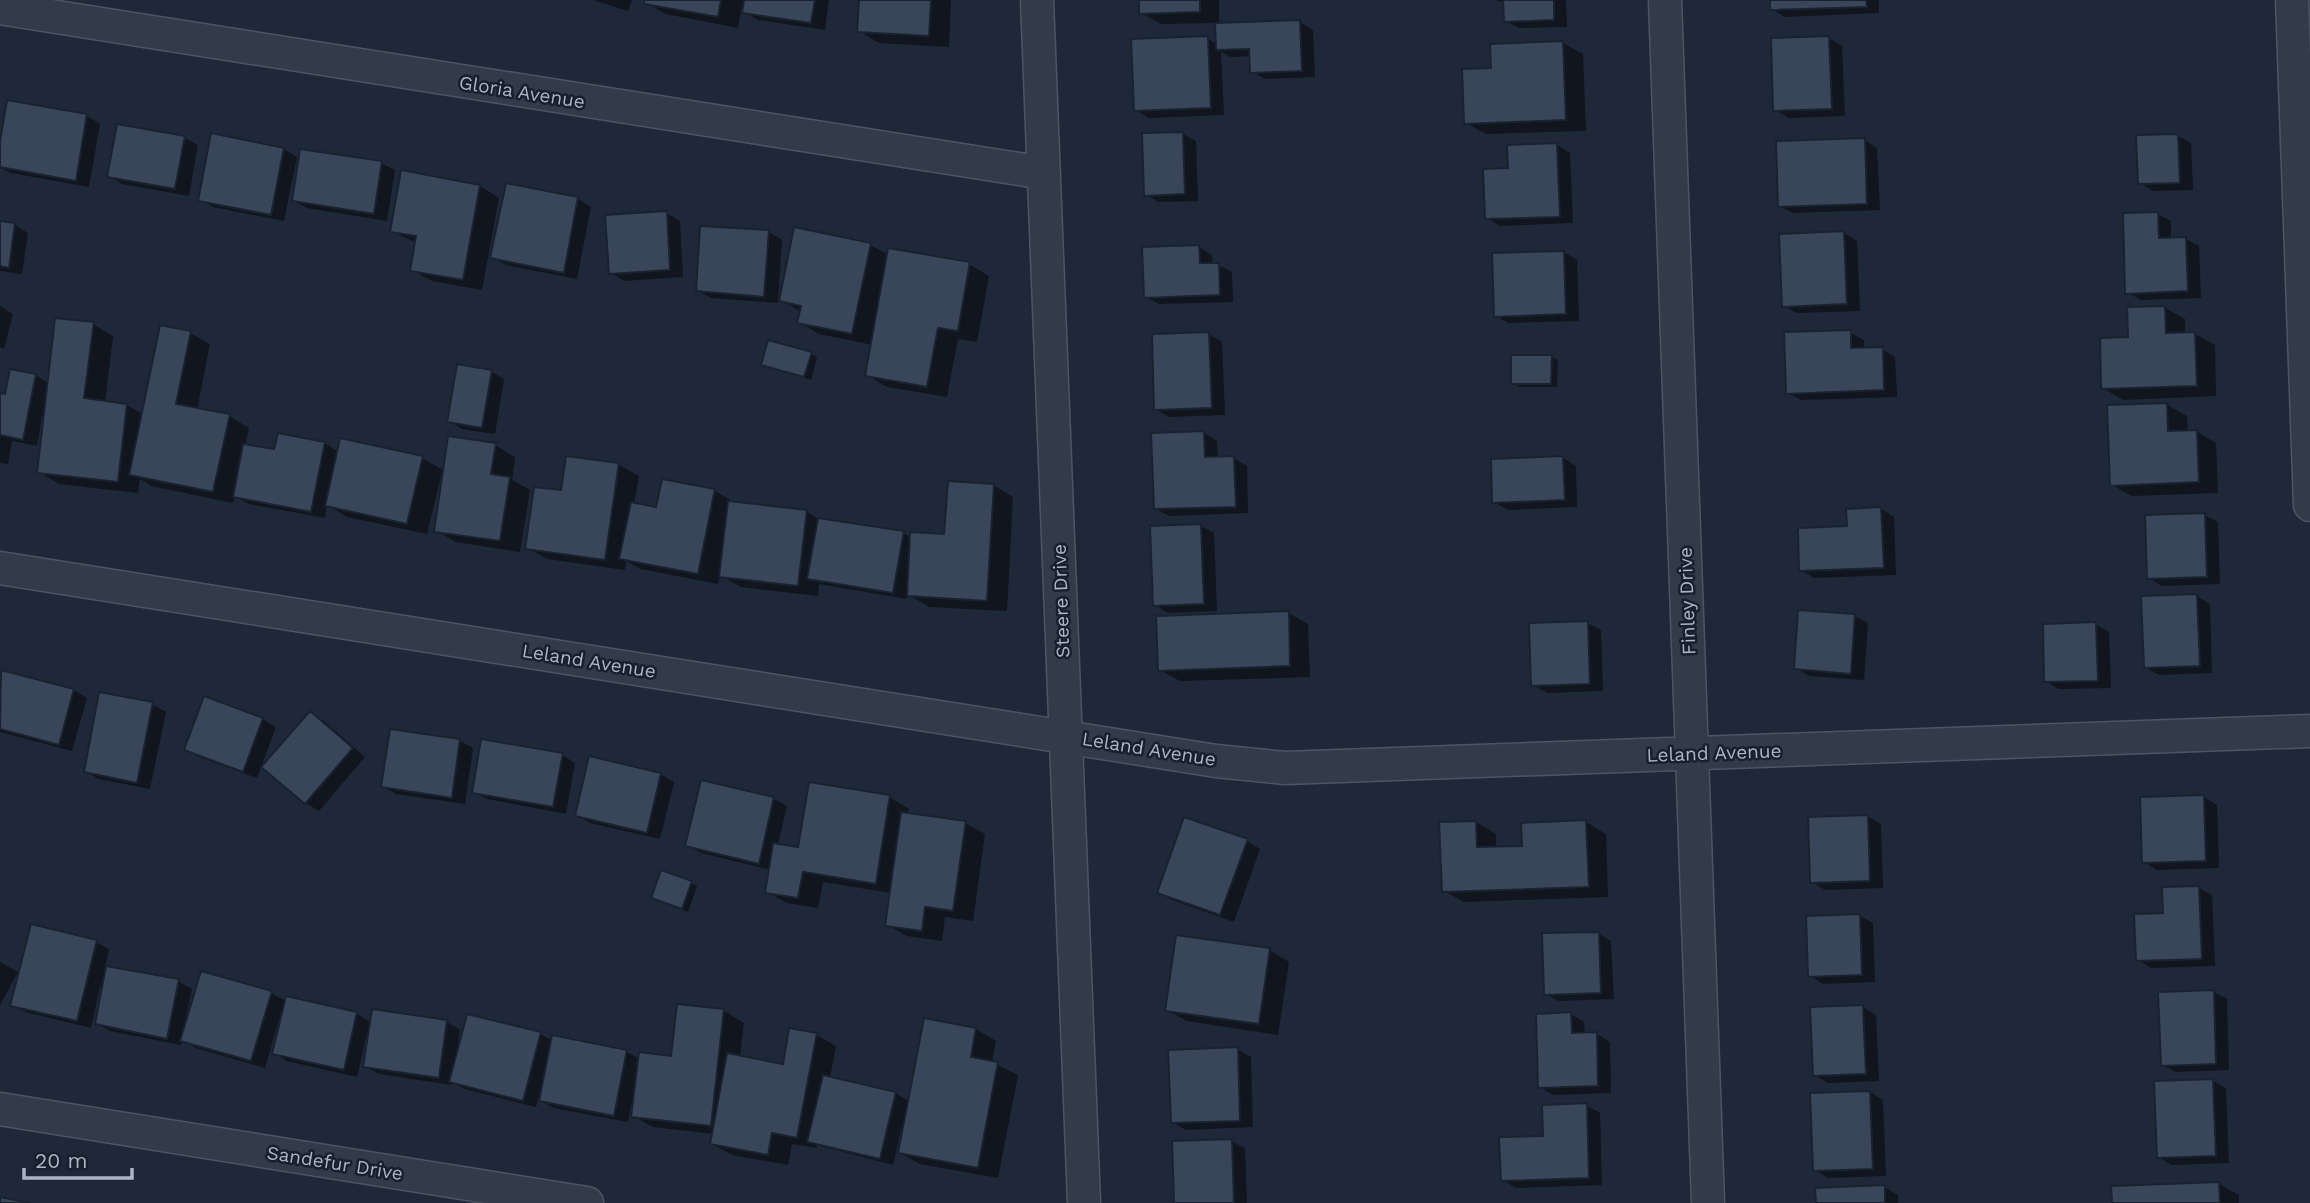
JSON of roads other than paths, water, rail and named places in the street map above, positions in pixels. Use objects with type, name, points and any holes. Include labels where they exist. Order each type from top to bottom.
[{"type":"street","name":"Steere Drive","points":[[1037,0],[1084,1203]]},
{"type":"street","name":"Finley Drive","points":[[1665,0],[1708,1203]]},
{"type":"street","points":[[2292,0],[2310,505]]},
{"type":"street","name":"Gloria Avenue","points":[[0,8],[1044,173]]},
{"type":"street","name":"Leland Avenue","points":[[0,568],[1216,761],[1285,768],[2310,731]]},
{"type":"street","name":"Sandefur Drive","points":[[0,1109],[587,1203]]}]
